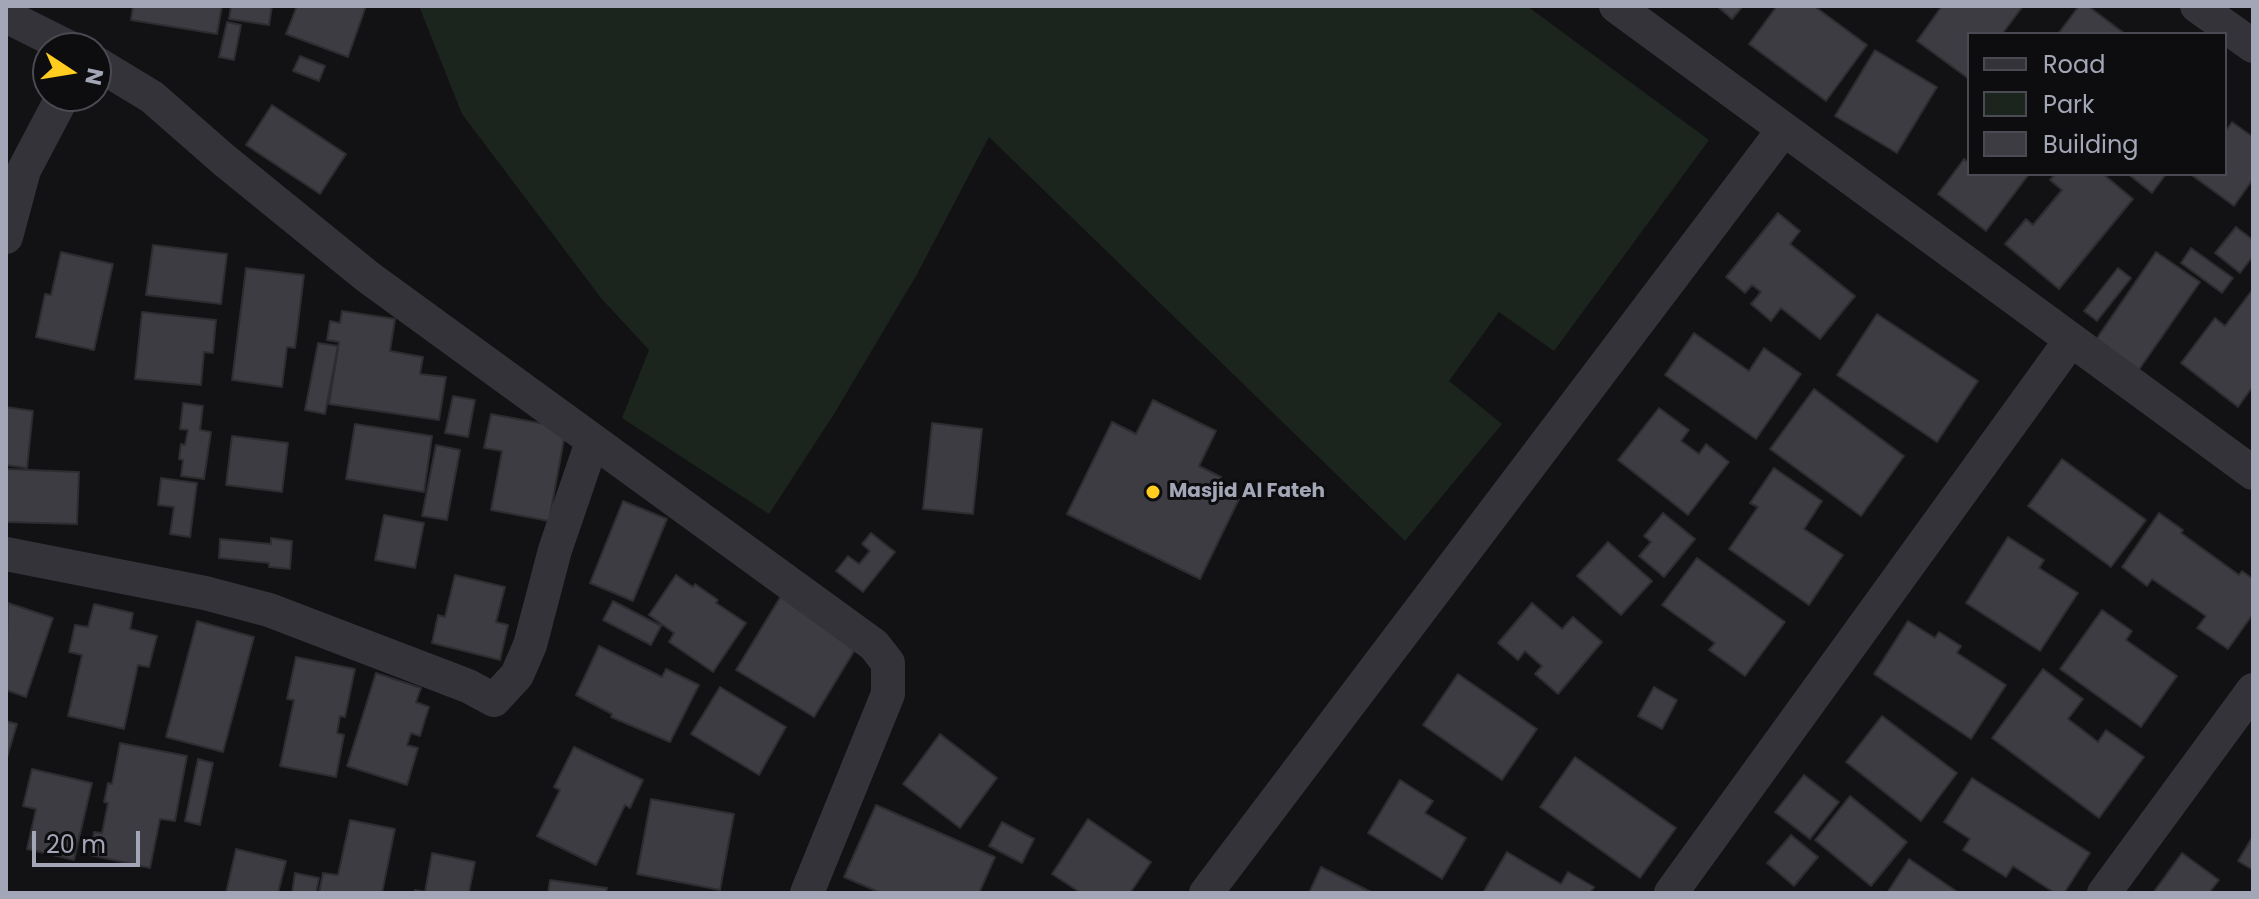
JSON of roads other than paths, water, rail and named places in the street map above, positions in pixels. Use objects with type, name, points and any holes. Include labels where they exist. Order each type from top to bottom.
[{"type":"street","points":[[1616,6],[2253,473]]},
{"type":"street","points":[[2197,6],[2253,46]]},
{"type":"street","points":[[6,16],[38,32]]},
{"type":"street","points":[[112,73],[152,97],[368,277],[874,645],[888,663],[888,694],[807,893]]},
{"type":"street","points":[[6,237],[24,170],[55,112]]},
{"type":"street","points":[[1206,893],[1784,129]]},
{"type":"street","points":[[1671,893],[2071,340]]},
{"type":"street","points":[[6,554],[205,593],[269,610],[468,686],[494,700],[517,675],[530,645],[555,550],[592,442]]},
{"type":"street","points":[[2104,893],[2253,690]]},
{"type":"place","name":"Masjid Al Fateh","points":[[1153,492]]}]
